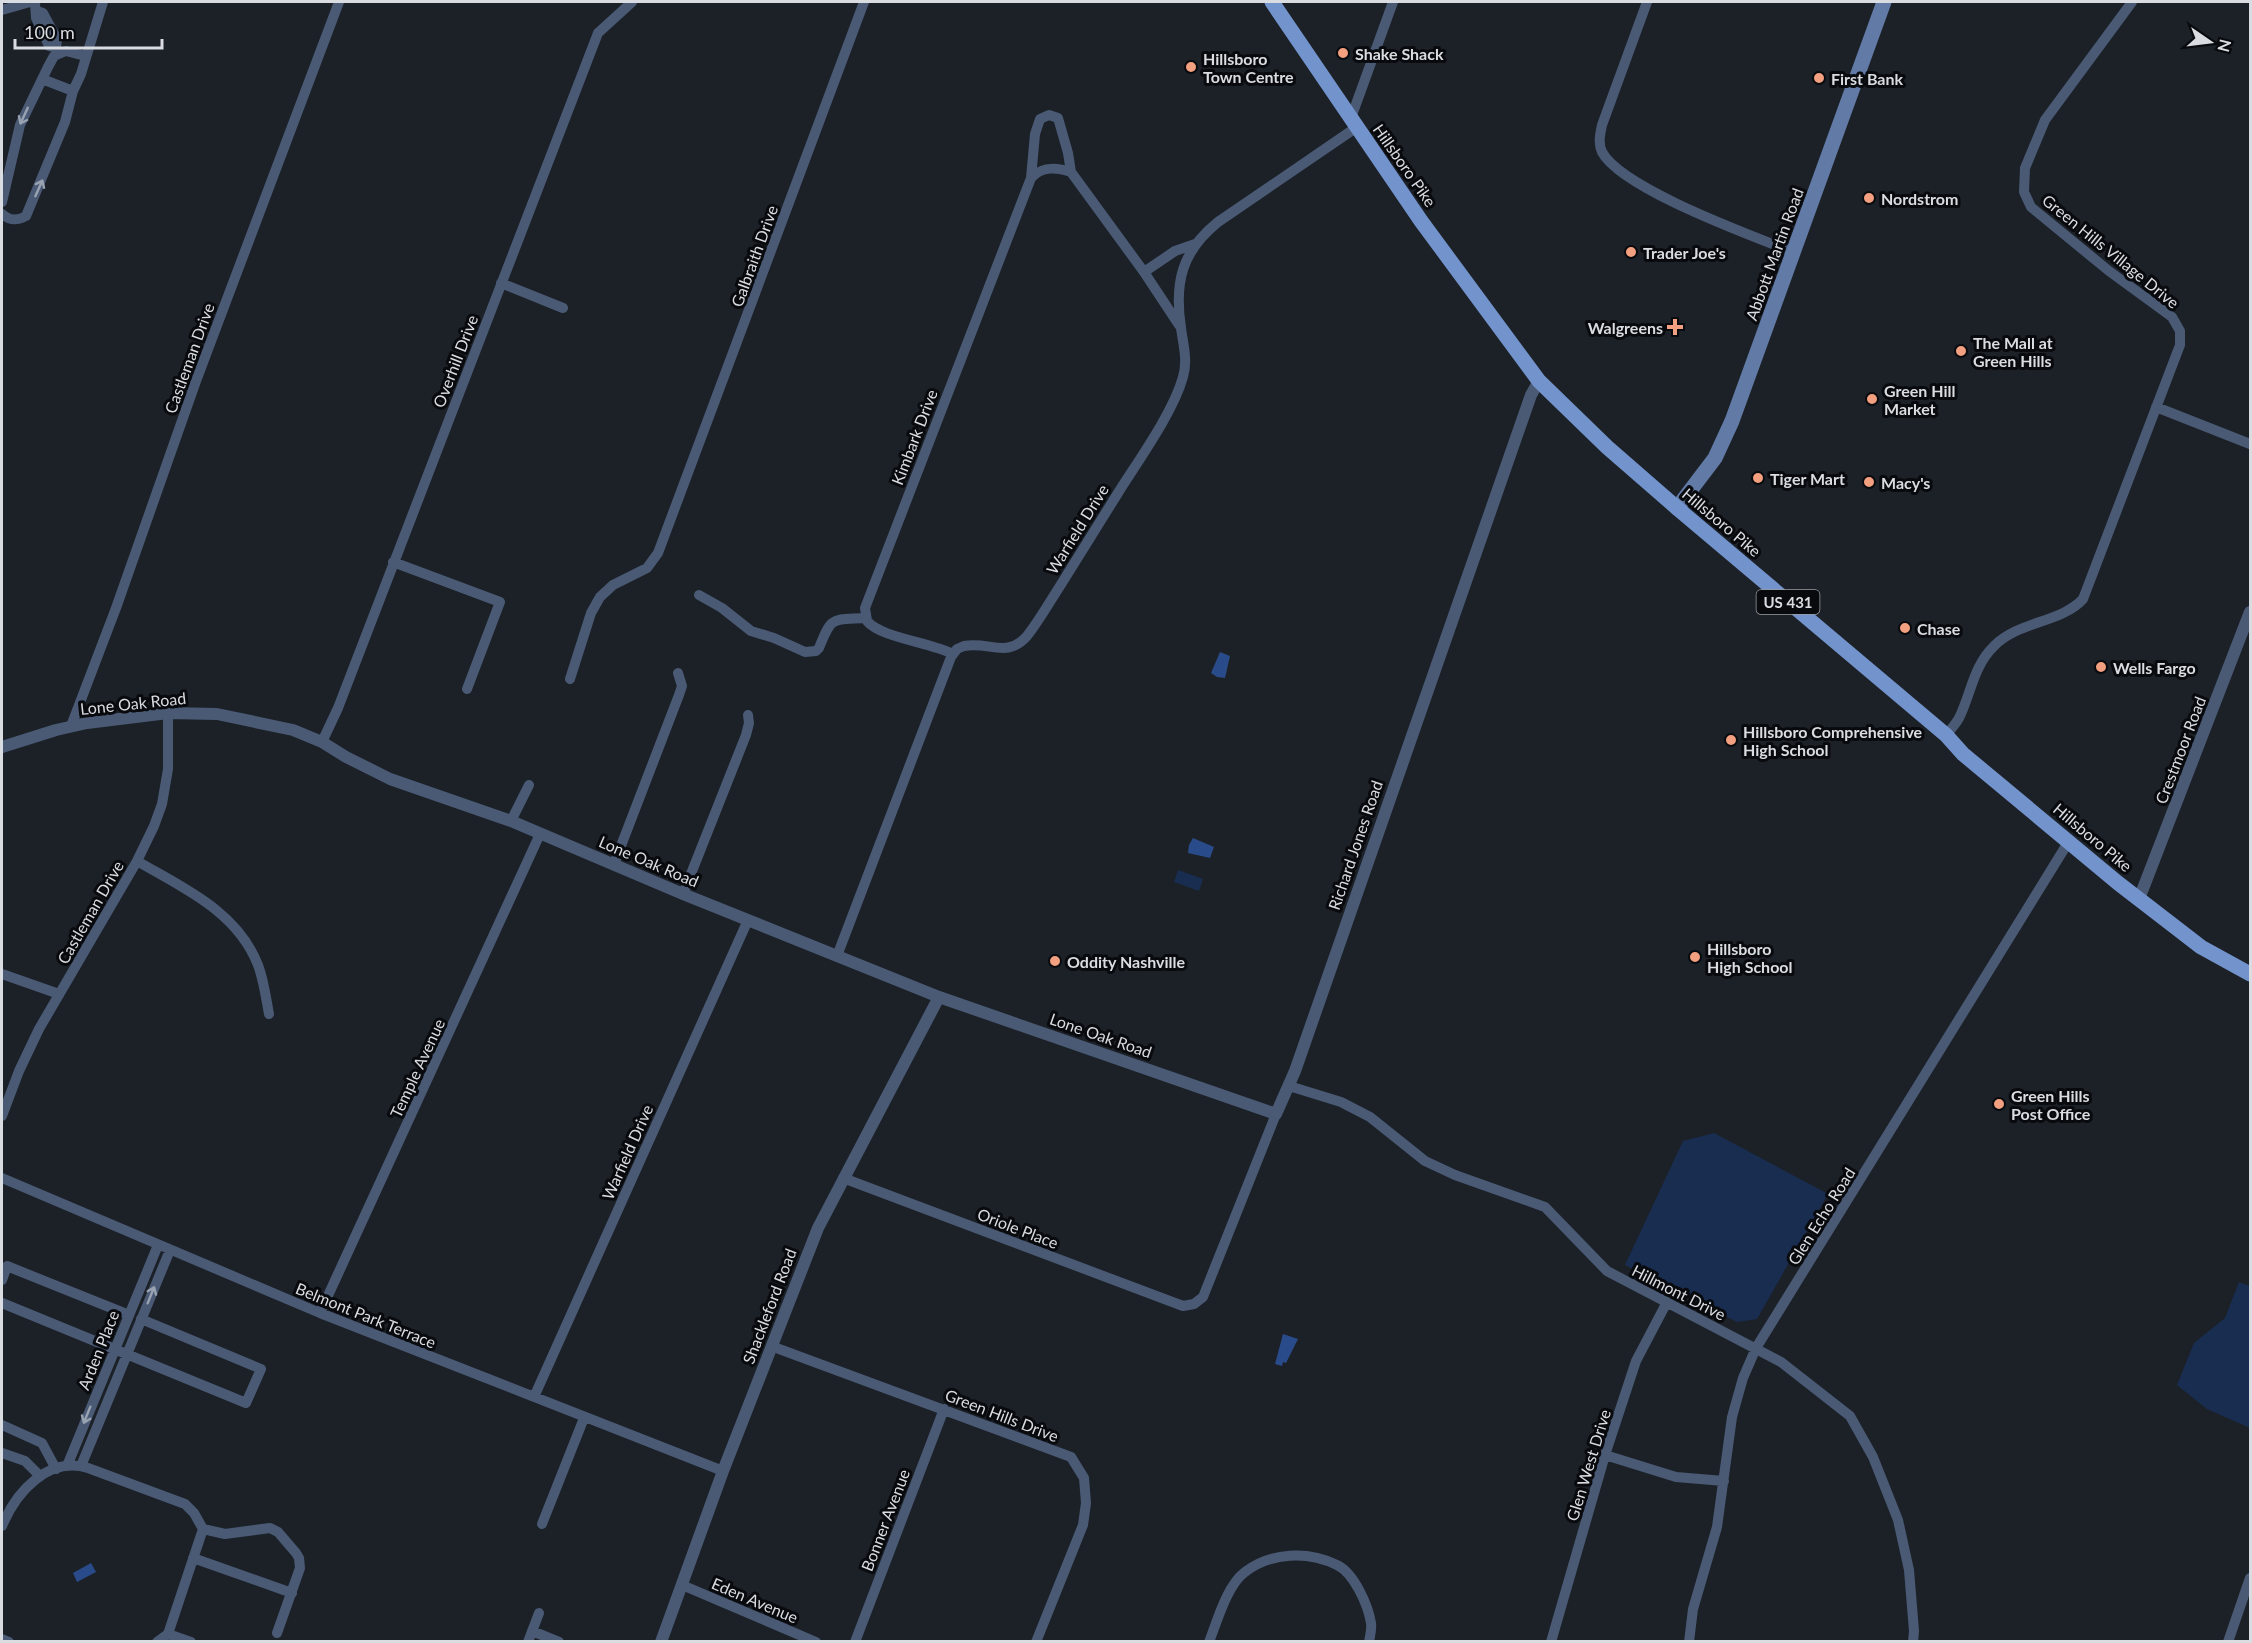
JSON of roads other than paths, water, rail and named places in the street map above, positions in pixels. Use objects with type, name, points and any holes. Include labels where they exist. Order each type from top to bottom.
[{"type":"main road","name":"Hillsboro Pike","points":[[1272,2],[1428,230],[1539,381],[1607,447],[1946,735],[1963,754],[2139,899],[2202,947],[2250,974]]},
{"type":"main road","name":"Abbott Martin Road","points":[[1677,508],[1715,458],[1732,421],[1884,2]]},
{"type":"street","points":[[2,214],[11,220],[19,220],[26,216],[65,122],[103,2]]},
{"type":"street","name":"Castleman Drive","points":[[71,726],[116,608],[196,381],[339,2]]},
{"type":"street","name":"Overhill Drive","points":[[322,742],[338,708],[598,33],[632,2]]},
{"type":"street","name":"Galbraith Drive","points":[[570,679],[591,613],[600,597],[613,585],[647,568],[658,553],[864,2]]},
{"type":"street","points":[[1354,123],[1393,2]]},
{"type":"street","points":[[1647,2],[1602,125],[1599,142],[1602,152],[1610,162],[1631,177],[1687,209],[1794,252]]},
{"type":"street","name":"Green Hills Village Drive","points":[[1946,735],[1960,717],[1982,660],[1995,645],[2012,632],[2068,611],[2083,599],[2180,345],[2180,331],[2172,317],[2109,271],[2031,207],[2024,192],[2025,168],[2045,120],[2132,2]]},
{"type":"street","points":[[2,10],[34,5],[36,18],[50,46],[57,51],[66,51],[85,57]]},
{"type":"street","points":[[2,202],[20,125],[57,51]]},
{"type":"street","points":[[42,79],[73,91]]},
{"type":"street","name":"Kimbark Drive","points":[[866,618],[865,608],[870,591],[1031,178],[1036,129],[1040,119],[1049,115],[1054,116],[1060,122],[1071,172],[1144,272],[1180,328]]},
{"type":"street","name":"Warfield Drive","points":[[953,654],[961,647],[969,645],[1004,649],[1014,647],[1031,632],[1151,440],[1183,378],[1186,363],[1180,328],[1178,286],[1184,264],[1195,244],[1218,222],[1354,123]]},
{"type":"street","points":[[1031,178],[1037,172],[1049,169],[1071,172]]},
{"type":"street","points":[[1144,272],[1175,251],[1195,244]]},
{"type":"street","points":[[501,283],[563,308]]},
{"type":"street","name":"Richard Jones Road","points":[[1183,1306],[1194,1304],[1203,1297],[1289,1086],[1482,530],[1531,395],[1539,381]]},
{"type":"street","points":[[2156,407],[2250,444]]},
{"type":"street","points":[[393,562],[500,602],[467,689]]},
{"type":"street","points":[[699,595],[722,608],[751,631],[774,638],[805,652],[816,651],[819,648],[827,626],[834,620],[866,618],[869,624],[882,632],[927,643],[953,654],[837,956]]},
{"type":"street","name":"Crestmoor Road","points":[[2139,899],[2250,612]]},
{"type":"street","points":[[614,864],[679,695],[682,686],[678,673]]},
{"type":"street","name":"Castleman Drive","points":[[2,1116],[29,1048],[137,861],[154,826],[162,804],[168,769],[168,712]]},
{"type":"street","name":"Lone Oak Road","points":[[2,747],[71,726],[168,712],[217,714],[293,730],[322,742],[390,779],[511,821],[683,894],[939,996],[1276,1114]]},
{"type":"street","points":[[683,894],[746,735],[748,715]]},
{"type":"street","points":[[511,821],[529,785]]},
{"type":"street","name":"Temple Avenue","points":[[320,1313],[540,834]]},
{"type":"street","name":"Glen Echo Road","points":[[1689,1641],[1693,1609],[1717,1527],[1732,1417],[1743,1378],[1756,1348],[2069,841]]},
{"type":"street","points":[[137,861],[204,901],[230,921],[250,948],[257,964],[269,1014]]},
{"type":"street","name":"Warfield Drive","points":[[534,1397],[748,920]]},
{"type":"street","points":[[2,974],[59,994]]},
{"type":"street","name":"Shackleford Road","points":[[661,1641],[723,1471],[818,1228],[939,996]]},
{"type":"street","name":"Hillmont Drive","points":[[1289,1086],[1341,1102],[1370,1117],[1425,1161],[1455,1175],[1545,1208],[1607,1271],[1781,1362],[1850,1416],[1873,1457],[1898,1520],[1909,1570],[1913,1641]]},
{"type":"street","name":"Belmont Park Terrace","points":[[2,1178],[320,1313],[723,1471]]},
{"type":"street","name":"Oriole Place","points":[[843,1178],[1183,1306]]},
{"type":"street","name":"Arden Place","points":[[62,1468],[158,1245]]},
{"type":"street","name":"Arden Place","points":[[81,1466],[170,1250]]},
{"type":"street","points":[[2,1280],[7,1266],[129,1315]]},
{"type":"street","name":"Glen West Drive","points":[[1551,1641],[1605,1455],[1636,1361],[1667,1302]]},
{"type":"street","points":[[2,1303],[246,1403],[261,1369],[141,1319]]},
{"type":"street","name":"Green Hills Drive","points":[[771,1346],[1071,1457],[1084,1478],[1086,1503],[1083,1525],[1036,1641]]},
{"type":"street","name":"Bonner Avenue","points":[[855,1641],[944,1409]]},
{"type":"street","points":[[543,1524],[584,1418]]},
{"type":"street","points":[[2,1425],[42,1443],[62,1468]]},
{"type":"street","points":[[2,1453],[25,1461],[40,1476]]},
{"type":"street","points":[[1605,1455],[1676,1477],[1724,1481]]},
{"type":"street","points":[[2,1522],[17,1498],[40,1476],[62,1468],[81,1466],[185,1504],[194,1513],[203,1529],[225,1534],[267,1527],[274,1529],[299,1558],[300,1568],[277,1633]]},
{"type":"street","points":[[157,1641],[168,1634],[203,1529]]},
{"type":"street","points":[[1209,1641],[1228,1594],[1244,1572],[1276,1556],[1310,1556],[1338,1565],[1355,1581],[1366,1606],[1372,1625],[1369,1641]]},
{"type":"street","points":[[193,1558],[292,1593]]},
{"type":"street","points":[[2228,1641],[2250,1578]]},
{"type":"street","name":"Eden Avenue","points":[[682,1585],[816,1641]]},
{"type":"street","points":[[539,1613],[530,1636],[560,1641]]},
{"type":"street","points":[[168,1634],[191,1641]]},
{"type":"street","points":[[2,1639],[9,1641]]},
{"type":"place","name":"Shake Shack","points":[[1343,53]]},
{"type":"place","name":"Hillsboro Town Centre","points":[[1191,67]]},
{"type":"place","name":"First Bank","points":[[1819,78]]},
{"type":"place","name":"Nordstrom","points":[[1869,198]]},
{"type":"place","name":"Trader Joe's","points":[[1631,252]]},
{"type":"place","name":"Walgreens","points":[[1675,327]]},
{"type":"place","name":"The Mall at Green Hills","points":[[1961,351]]},
{"type":"place","name":"Green Hill Market","points":[[1872,399]]},
{"type":"place","name":"Tiger Mart","points":[[1758,478]]},
{"type":"place","name":"Macy's","points":[[1869,482]]},
{"type":"place","name":"Chase","points":[[1905,628]]},
{"type":"place","name":"Wells Fargo","points":[[2101,667]]},
{"type":"place","name":"Hillsboro Comprehensive High School","points":[[1731,740]]},
{"type":"place","name":"Hillsboro High School","points":[[1695,957]]},
{"type":"place","name":"Oddity Nashville","points":[[1055,961]]},
{"type":"place","name":"Green Hills Post Office","points":[[1999,1104]]}]
